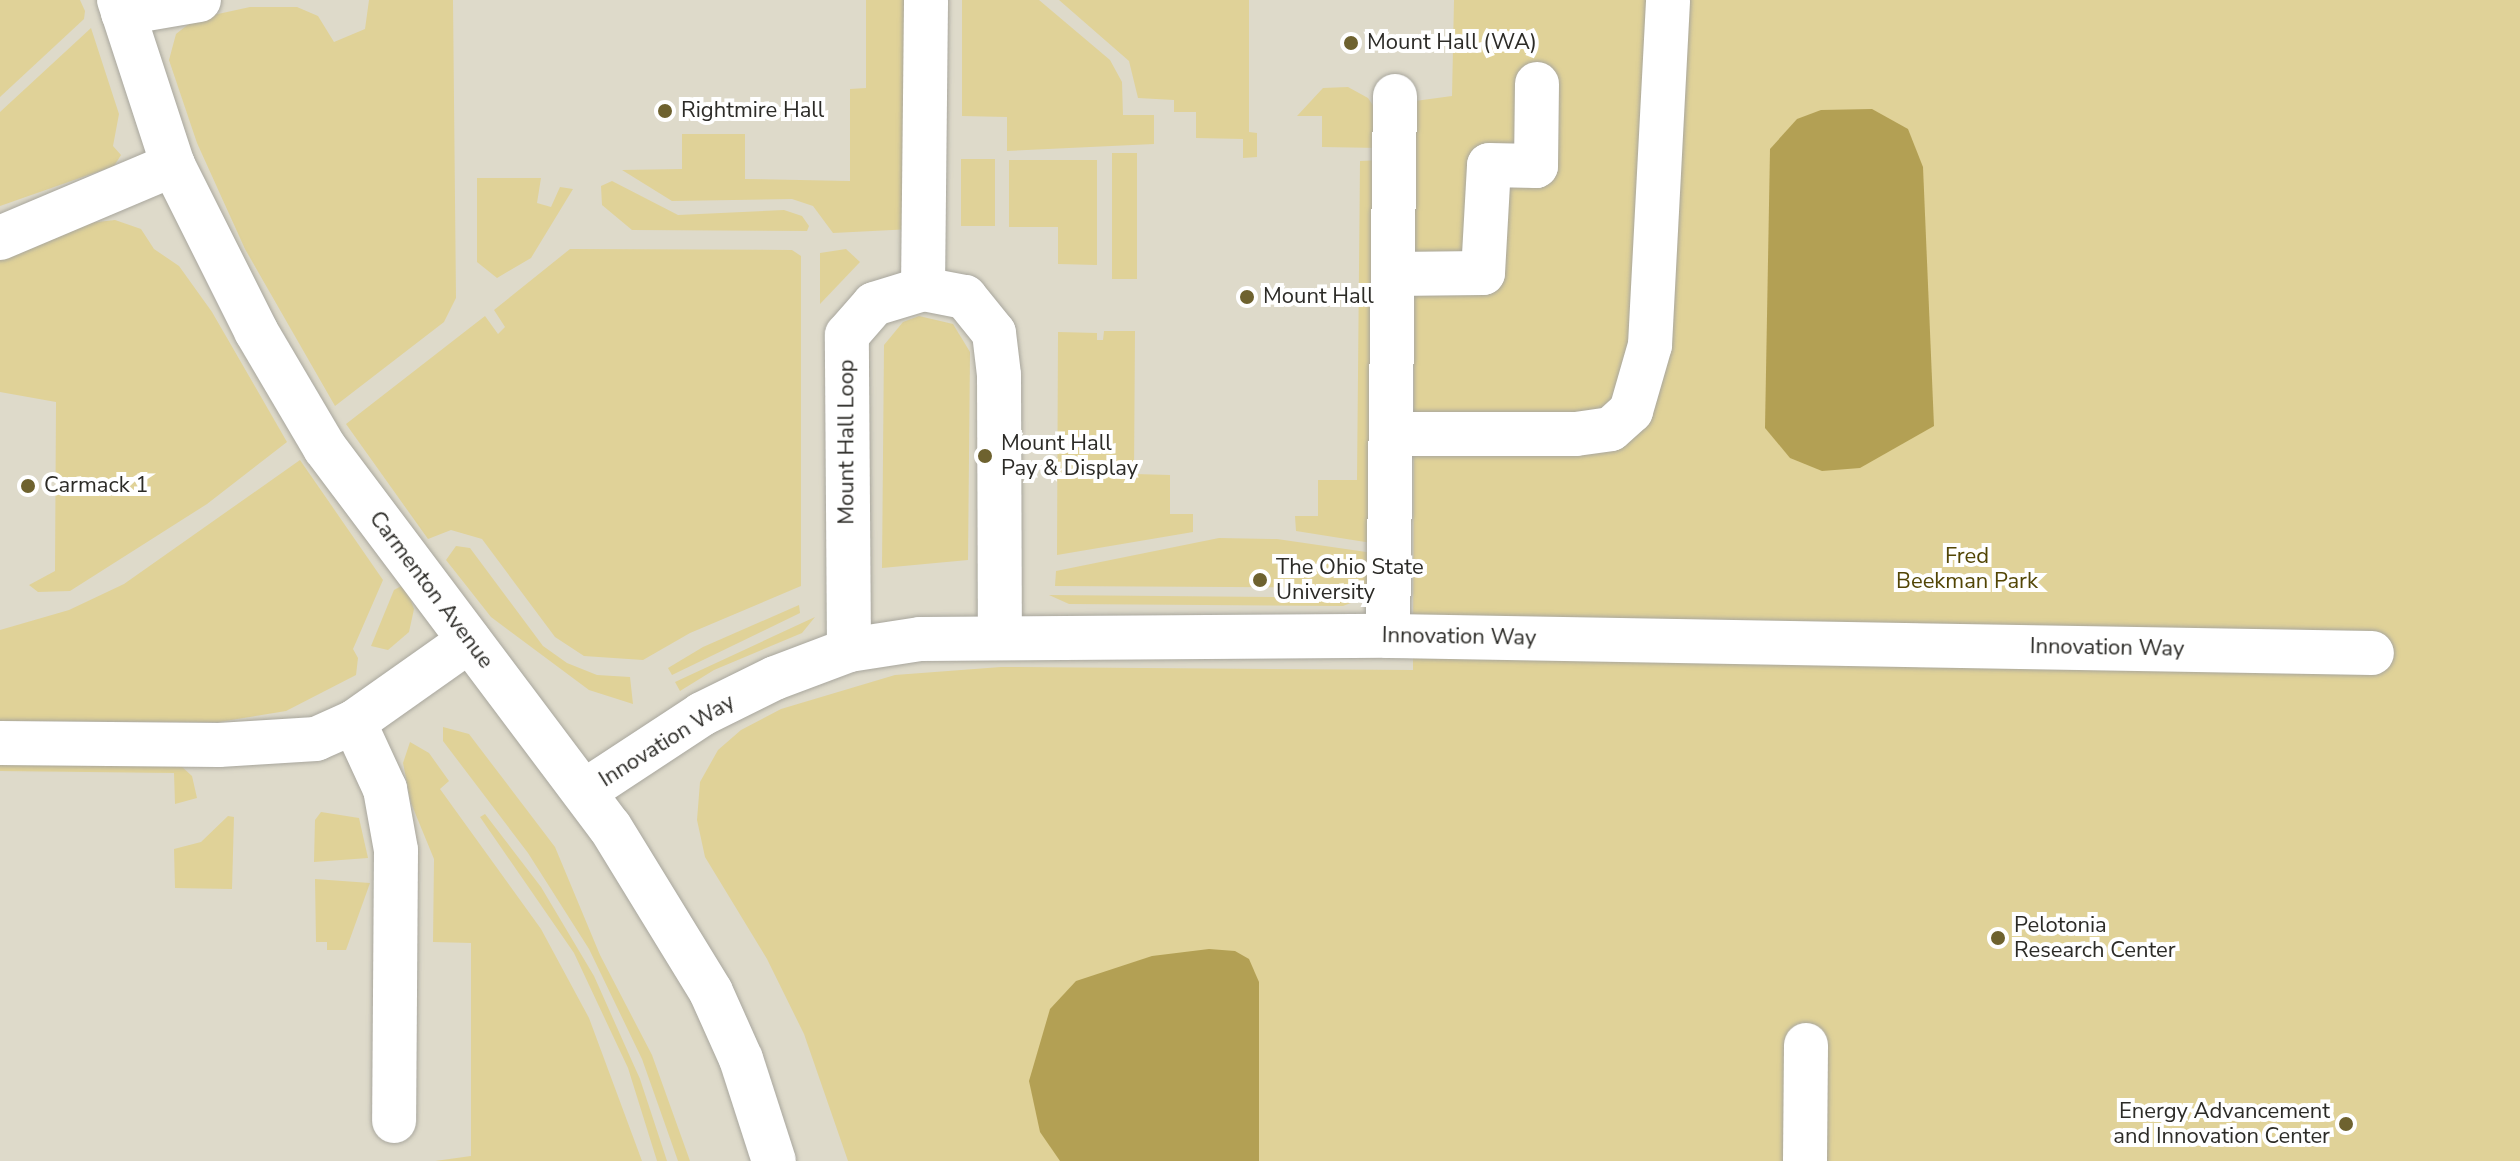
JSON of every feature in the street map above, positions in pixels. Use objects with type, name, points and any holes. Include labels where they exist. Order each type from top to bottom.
[{"type":"street","points":[[121,6],[199,0]]},
{"type":"street","points":[[923,289],[926,0]]},
{"type":"street","points":[[1392,434],[1576,434],[1611,429],[1631,411],[1650,345],[1668,0]]},
{"type":"street","name":"Carmenton Avenue","points":[[121,6],[173,165],[256,331],[325,448],[585,791],[711,992],[741,1059],[774,1161]]},
{"type":"street","points":[[1393,274],[1483,273],[1489,165],[1536,166],[1537,84]]},
{"type":"street","points":[[1388,636],[1395,96]]},
{"type":"street","points":[[0,238],[173,165]]},
{"type":"street","name":"Mount Hall Loop","points":[[849,650],[847,335],[874,304],[923,289],[965,297],[994,333],[999,375],[1000,635]]},
{"type":"street","name":"Innovation Way","points":[[585,791],[702,714],[849,650],[920,639],[1000,635],[1388,636],[2372,653]]},
{"type":"street","points":[[0,743],[219,745],[316,739],[354,722],[469,641]]},
{"type":"street","points":[[354,722],[385,789],[396,850],[394,1121]]},
{"type":"street","points":[[1805,1161],[1806,1045]]},
{"type":"shaded area","name":"The Ohio State University","points":[[0,0],[2520,0],[2520,1161],[0,1161]]},
{"type":"shaded area","points":[[1872,109],[1908,129],[1923,167],[1934,426],[1860,468],[1822,471],[1790,458],[1765,428],[1770,149],[1797,119],[1821,110]]},
{"type":"shaded area","points":[[1209,949],[1235,951],[1249,959],[1259,982],[1259,1161],[1060,1161],[1040,1132],[1029,1081],[1050,1009],[1076,981],[1152,956]]},
{"type":"green space","points":[[0,0],[80,0],[85,11],[84,19],[0,97]]},
{"type":"green space","points":[[369,0],[453,0],[456,298],[444,322],[335,406],[245,249],[197,143],[169,60],[176,34],[195,19],[250,7],[297,7],[318,16],[334,42],[365,29]]},
{"type":"green space","points":[[866,0],[915,0],[912,229],[833,233],[813,206],[792,199],[672,201],[622,170],[682,169],[682,134],[745,134],[745,179],[850,181],[850,89],[866,88]]},
{"type":"green space","points":[[962,0],[1039,0],[1110,60],[1122,82],[1123,115],[1154,115],[1154,144],[1007,151],[1007,117],[962,116]]},
{"type":"green space","points":[[1059,0],[1249,0],[1249,132],[1257,133],[1257,157],[1243,158],[1243,139],[1196,138],[1196,112],[1174,112],[1174,100],[1138,98],[1129,61]]},
{"type":"green space","name":"Fred Beekman Park","points":[[1454,0],[2520,0],[2520,1161],[848,1161],[804,1034],[767,959],[705,857],[697,820],[700,782],[718,750],[741,730],[781,709],[895,675],[1001,667],[1413,670],[1415,101],[1452,96]]},
{"type":"green space","points":[[91,28],[119,114],[113,146],[121,155],[114,166],[0,206],[0,112]]},
{"type":"green space","points":[[1348,87],[1368,98],[1380,116],[1381,148],[1322,147],[1322,116],[1297,116],[1323,88]]},
{"type":"green space","points":[[1112,153],[1137,153],[1137,279],[1112,279]]},
{"type":"green space","points":[[961,159],[995,159],[995,226],[961,226]]},
{"type":"green space","points":[[1009,160],[1097,160],[1097,265],[1058,264],[1058,227],[1009,227]]},
{"type":"green space","points":[[1382,160],[1378,544],[1296,531],[1295,516],[1318,516],[1318,480],[1357,480],[1360,161]]},
{"type":"green space","points":[[477,178],[541,178],[537,203],[551,207],[560,187],[573,189],[531,258],[497,278],[477,262]]},
{"type":"green space","points":[[612,181],[678,215],[784,210],[802,216],[809,226],[807,231],[632,230],[602,205],[601,186]]},
{"type":"green space","points":[[115,220],[141,229],[154,249],[179,266],[212,312],[287,442],[207,504],[70,591],[38,592],[29,585],[55,571],[56,402],[0,392],[0,250],[80,224]]},
{"type":"green space","points":[[570,249],[792,250],[801,256],[801,586],[690,633],[643,660],[584,656],[555,637],[482,539],[451,530],[428,539],[346,424],[485,316],[498,334],[505,327],[494,310]]},
{"type":"green space","points":[[846,249],[860,262],[820,304],[820,253]]},
{"type":"green space","points":[[919,316],[953,324],[970,352],[968,560],[882,568],[884,345],[903,322]]},
{"type":"green space","points":[[1104,331],[1135,331],[1134,474],[1170,475],[1170,514],[1193,514],[1193,532],[1057,555],[1058,332],[1097,333],[1097,340],[1103,340]]},
{"type":"green space","points":[[300,460],[383,580],[353,649],[358,658],[356,675],[286,711],[219,722],[0,721],[0,630],[69,610],[124,584]]},
{"type":"green space","points":[[1219,538],[1277,539],[1380,554],[1374,588],[1055,586],[1056,571]]},
{"type":"green space","points":[[456,546],[470,548],[543,646],[567,663],[597,675],[630,677],[633,704],[589,690],[491,617],[446,560]]},
{"type":"green space","points":[[405,584],[414,609],[409,632],[388,650],[371,646],[394,590]]},
{"type":"green space","points":[[1049,595],[1364,598],[1343,606],[1069,604]]},
{"type":"green space","points":[[799,605],[800,613],[672,675],[668,668],[703,647]]},
{"type":"green space","points":[[815,617],[802,633],[714,670],[680,691],[675,682]]},
{"type":"green space","points":[[443,727],[469,734],[555,847],[600,955],[652,1055],[690,1161],[678,1161],[642,1059],[589,949],[528,853],[443,741]]},
{"type":"green space","points":[[410,742],[429,753],[449,781],[440,789],[541,929],[589,1018],[642,1161],[435,1161],[471,1156],[471,943],[433,942],[434,859],[411,803],[403,763]]},
{"type":"green space","points":[[0,763],[181,766],[192,776],[197,798],[175,804],[174,773],[0,771]]},
{"type":"green space","points":[[321,812],[359,818],[368,858],[314,862],[315,820]]},
{"type":"green space","points":[[485,814],[541,887],[594,976],[640,1079],[667,1161],[657,1161],[628,1068],[574,953],[480,817]]},
{"type":"green space","points":[[228,816],[234,817],[232,889],[175,888],[174,849],[201,842]]},
{"type":"green space","points":[[315,879],[370,883],[346,950],[327,950],[327,942],[316,942]]},
{"type":"place","name":"Mount Hall (WA)","points":[[1351,43]]},
{"type":"place","name":"Rightmire Hall","points":[[665,111]]},
{"type":"place","name":"Mount Hall","points":[[1247,297]]},
{"type":"place","name":"Mount Hall Pay & Display","points":[[985,456]]},
{"type":"place","name":"Carmack 1","points":[[28,486]]},
{"type":"place","name":"The Ohio State University","points":[[1260,580]]},
{"type":"place","name":"Pelotonia Research Center","points":[[1998,938]]},
{"type":"place","name":"Energy Advancement and Innovation Center","points":[[2346,1124]]}]
